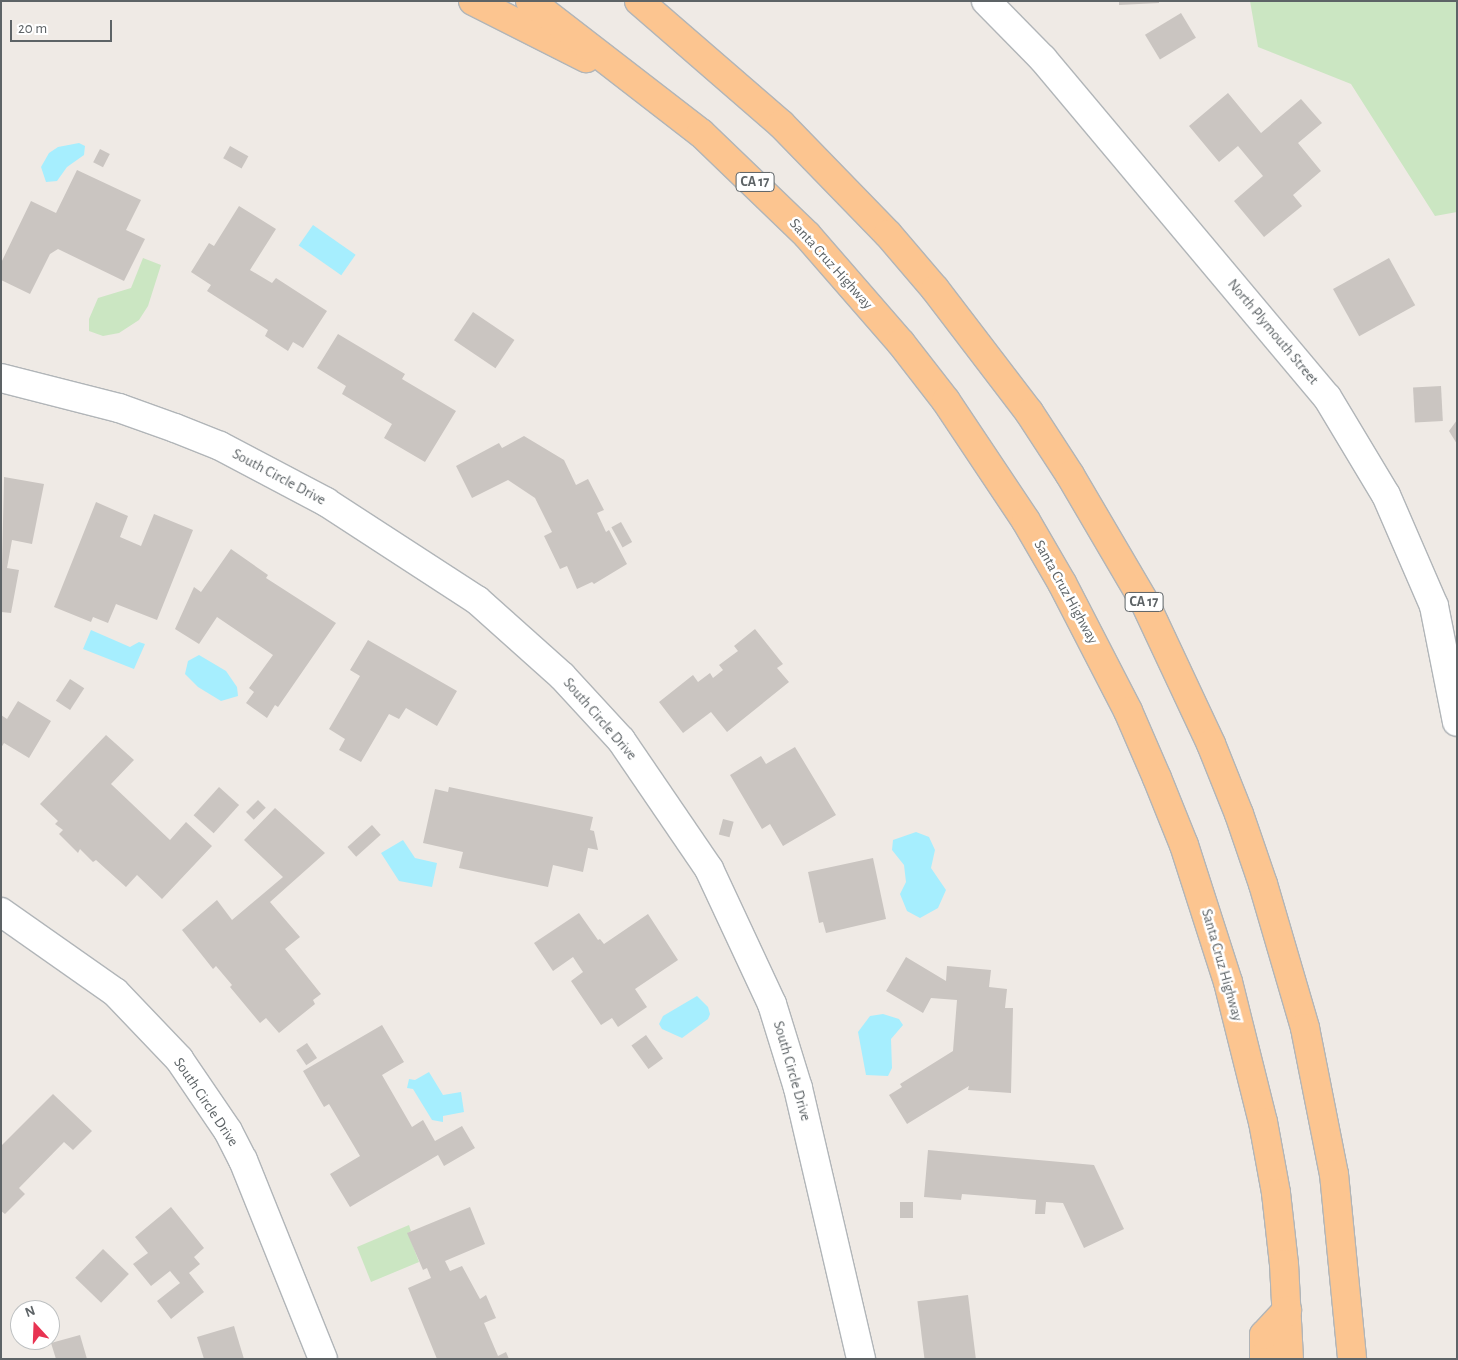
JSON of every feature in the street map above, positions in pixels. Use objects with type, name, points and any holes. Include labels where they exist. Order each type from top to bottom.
[{"type":"highway","points":[[473,1],[646,87]]},
{"type":"highway","name":"Santa Cruz Highway","points":[[530,1],[646,87],[756,183],[902,343],[992,467],[1026,521],[1096,646],[1128,711],[1174,820],[1228,982],[1263,1122],[1276,1193],[1287,1310],[1289,1359]]},
{"type":"highway","name":"CA 17","points":[[639,1],[726,74],[788,130],[874,219],[935,289],[1034,420],[1070,475],[1145,604],[1211,744],[1239,814],[1264,884],[1305,1028],[1334,1174],[1352,1359]]},
{"type":"highway","points":[[1264,1359],[1264,1335],[1287,1310]]},
{"type":"street","name":"North Plymouth Street","points":[[986,1],[1043,59],[1327,397],[1386,494],[1434,606],[1457,722]]},
{"type":"street","name":"South Circle Drive","points":[[1,378],[119,408],[175,428],[220,446],[326,502],[477,600],[562,676],[621,740],[709,869],[772,1004],[798,1088],[860,1359]]},
{"type":"street","name":"South Circle Drive","points":[[1,912],[115,992],[179,1059],[228,1131],[243,1160],[323,1359]]},
{"type":"green space","points":[[1250,1],[1457,1],[1457,212],[1435,216],[1351,84],[1258,47]]},
{"type":"green space","points":[[143,258],[161,265],[148,306],[139,320],[119,333],[103,336],[89,331],[89,319],[98,298],[131,288]]},
{"type":"green space","points":[[409,1225],[411,1231],[408,1233],[419,1262],[371,1282],[357,1247]]},
{"type":"water","points":[[79,143],[85,146],[84,155],[67,167],[57,181],[46,182],[41,167],[49,153],[58,147]]},
{"type":"water","points":[[313,225],[356,255],[341,275],[299,245]]},
{"type":"water","points":[[91,630],[130,647],[139,642],[145,644],[134,669],[83,649]]},
{"type":"water","points":[[199,655],[226,671],[237,687],[238,696],[221,701],[198,687],[185,674],[188,661]]},
{"type":"water","points":[[916,832],[929,837],[935,850],[931,868],[946,890],[938,908],[920,918],[907,911],[900,894],[906,882],[904,865],[892,850],[893,840]]},
{"type":"water","points":[[403,840],[415,858],[437,863],[432,887],[399,881],[381,853]]},
{"type":"water","points":[[697,996],[708,1007],[710,1014],[708,1019],[682,1038],[662,1029],[659,1024],[663,1016]]},
{"type":"water","points":[[883,1014],[899,1019],[903,1025],[891,1039],[892,1068],[888,1076],[866,1075],[858,1032],[870,1016]]},
{"type":"water","points":[[429,1072],[443,1095],[461,1092],[464,1112],[443,1116],[443,1122],[432,1120],[413,1089],[407,1088],[409,1079],[415,1080]]},
{"type":"building","points":[[1119,1],[1159,1],[1159,3],[1119,5]]},
{"type":"building","points":[[1181,13],[1196,38],[1160,59],[1145,35]]},
{"type":"building","points":[[1228,93],[1261,133],[1301,99],[1322,123],[1298,143],[1321,171],[1293,195],[1302,206],[1264,237],[1234,201],[1263,176],[1238,146],[1219,162],[1189,126]]},
{"type":"building","points":[[230,146],[248,156],[242,168],[223,158]]},
{"type":"building","points":[[100,149],[110,154],[103,167],[93,162]]},
{"type":"building","points":[[77,170],[141,200],[126,230],[145,239],[124,281],[58,249],[50,254],[30,294],[1,280],[1,263],[31,201],[56,213]]},
{"type":"building","points":[[239,206],[276,229],[250,270],[272,283],[276,278],[327,311],[303,348],[293,342],[288,351],[265,336],[268,330],[207,291],[211,285],[191,272],[209,243],[214,246]]},
{"type":"building","points":[[1389,258],[1415,305],[1359,336],[1333,289]]},
{"type":"building","points":[[473,312],[514,340],[495,368],[454,340]]},
{"type":"building","points":[[338,334],[405,374],[402,379],[456,411],[425,462],[384,438],[392,424],[342,394],[346,386],[317,368]]},
{"type":"building","points":[[1441,386],[1443,421],[1415,422],[1413,387]]},
{"type":"building","points":[[1457,420],[1457,444],[1449,431]]},
{"type":"building","points":[[524,436],[564,460],[576,485],[588,479],[604,510],[597,513],[606,532],[609,530],[627,564],[594,584],[592,582],[577,589],[567,566],[560,569],[544,536],[552,532],[535,498],[508,480],[472,498],[456,466],[499,443],[502,448]]},
{"type":"building","points":[[4,477],[44,484],[32,544],[12,540],[7,568],[19,570],[11,613],[1,612]]},
{"type":"building","points":[[96,502],[128,516],[120,537],[141,546],[154,514],[193,530],[157,620],[116,604],[108,623],[93,617],[91,622],[54,607]]},
{"type":"building","points":[[621,522],[632,542],[623,547],[611,527]]},
{"type":"building","points":[[231,549],[268,575],[266,578],[336,623],[278,707],[275,705],[267,718],[246,703],[254,692],[249,688],[273,655],[217,617],[199,644],[175,629],[194,587],[201,592]]},
{"type":"building","points":[[755,629],[783,664],[777,668],[789,682],[727,732],[711,712],[683,733],[659,702],[693,675],[698,682],[710,673],[713,678],[723,670],[719,665],[738,651],[734,646]]},
{"type":"building","points":[[368,640],[457,691],[437,726],[406,708],[399,719],[389,714],[361,762],[339,750],[345,739],[329,729],[360,676],[350,670]]},
{"type":"building","points":[[70,679],[84,688],[70,710],[56,701]]},
{"type":"building","points":[[18,701],[51,721],[29,758],[4,743],[1,748],[1,715],[7,719]]},
{"type":"building","points":[[106,735],[134,760],[111,784],[170,840],[186,822],[212,846],[162,899],[137,875],[126,887],[96,860],[93,862],[80,849],[78,853],[59,834],[63,830],[55,824],[58,821],[40,804]]},
{"type":"building","points":[[795,747],[836,815],[783,846],[770,824],[762,829],[730,775],[761,756],[766,764]]},
{"type":"building","points":[[219,787],[239,805],[214,833],[194,815]]},
{"type":"building","points":[[449,787],[593,817],[590,830],[594,831],[598,850],[588,848],[583,872],[553,865],[548,887],[459,868],[463,852],[423,843],[435,789],[448,792]]},
{"type":"building","points":[[258,800],[266,808],[254,820],[246,812]]},
{"type":"building","points":[[275,808],[325,853],[270,902],[300,937],[285,949],[321,994],[313,1000],[315,1004],[279,1033],[266,1018],[260,1023],[230,987],[232,985],[216,966],[213,969],[182,930],[217,900],[232,920],[283,877],[244,840]]},
{"type":"building","points":[[723,819],[734,822],[729,837],[719,834]]},
{"type":"building","points":[[372,825],[381,835],[356,857],[347,847]]},
{"type":"building","points":[[873,858],[886,919],[826,933],[823,922],[819,923],[808,872]]},
{"type":"building","points":[[579,913],[598,940],[600,939],[604,944],[648,914],[678,960],[635,989],[647,1007],[618,1027],[612,1018],[601,1025],[571,981],[583,972],[573,957],[553,971],[534,943]]},
{"type":"building","points":[[906,957],[946,981],[947,966],[991,970],[989,987],[1007,989],[1005,1008],[1013,1008],[1011,1093],[968,1090],[969,1086],[907,1124],[889,1095],[902,1087],[900,1084],[953,1051],[957,1000],[931,998],[923,1013],[886,991]]},
{"type":"building","points":[[382,1025],[404,1062],[382,1075],[412,1127],[423,1120],[435,1141],[462,1126],[475,1148],[444,1166],[438,1155],[350,1207],[330,1174],[360,1156],[329,1104],[324,1107],[303,1071]]},
{"type":"building","points":[[646,1035],[663,1058],[648,1069],[631,1046]]},
{"type":"building","points":[[307,1043],[317,1058],[306,1065],[296,1050]]},
{"type":"building","points":[[53,1094],[92,1131],[73,1150],[64,1142],[19,1188],[25,1194],[5,1214],[1,1211],[1,1146]]},
{"type":"building","points":[[928,1150],[1094,1165],[1124,1229],[1084,1248],[1063,1203],[1046,1202],[1045,1214],[1035,1214],[1036,1200],[962,1194],[961,1200],[924,1197]]},
{"type":"building","points":[[900,1202],[913,1202],[913,1218],[900,1218]]},
{"type":"building","points":[[171,1207],[204,1248],[194,1257],[200,1264],[189,1273],[204,1292],[171,1319],[157,1301],[180,1283],[170,1271],[151,1286],[133,1264],[148,1253],[135,1237]]},
{"type":"building","points":[[470,1207],[485,1244],[445,1261],[450,1271],[462,1266],[480,1299],[486,1295],[496,1318],[484,1323],[498,1356],[506,1352],[509,1359],[437,1359],[408,1288],[431,1278],[427,1268],[423,1270],[407,1233]]},
{"type":"building","points":[[103,1249],[129,1274],[101,1303],[75,1278]]},
{"type":"building","points":[[968,1295],[976,1359],[924,1359],[917,1301]]},
{"type":"building","points":[[234,1326],[244,1359],[204,1359],[197,1337]]},
{"type":"building","points":[[80,1335],[87,1359],[56,1359],[53,1350],[60,1350],[60,1341]]}]
